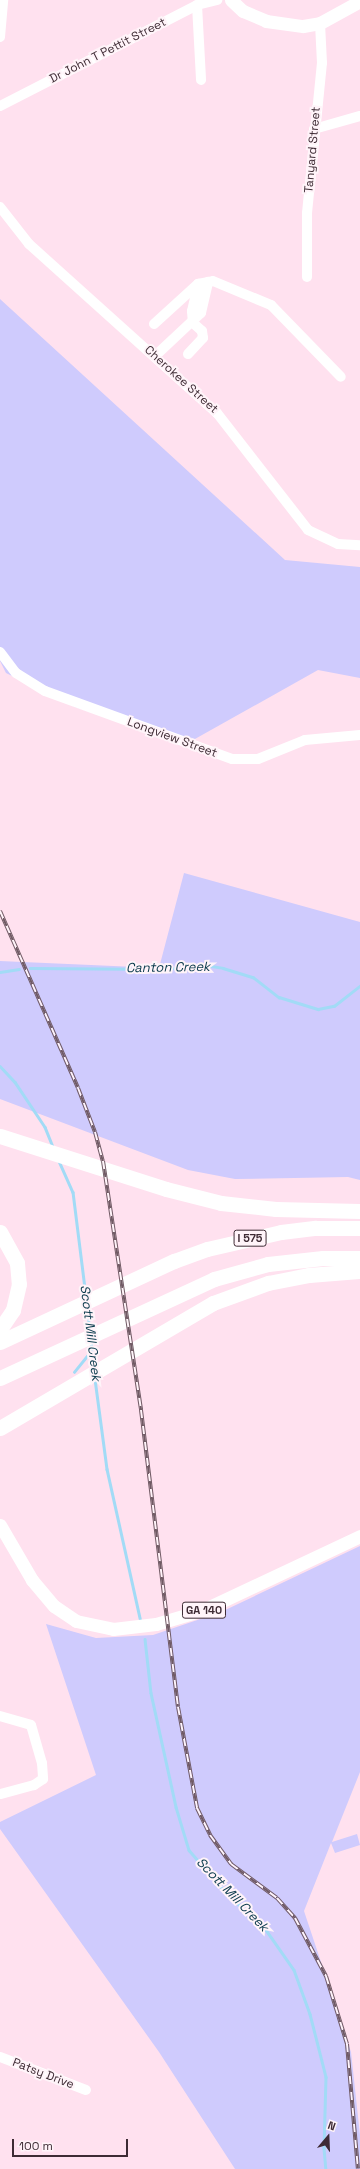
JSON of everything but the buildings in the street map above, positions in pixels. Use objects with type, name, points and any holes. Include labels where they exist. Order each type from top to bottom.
[{"type":"highway","points":[[6,1138],[194,1197],[248,1207],[360,1211]]},
{"type":"highway","name":"I 575","points":[[0,1342],[146,1274],[207,1249],[240,1240],[316,1228],[360,1228]]},
{"type":"highway","points":[[0,1232],[17,1262],[19,1284],[13,1310],[0,1329]]},
{"type":"highway","name":"I 575","points":[[0,1378],[214,1279],[268,1264],[323,1258],[360,1258]]},
{"type":"highway","points":[[0,1428],[164,1330],[213,1303],[248,1289],[309,1275],[360,1271]]},
{"type":"main road","points":[[231,0],[243,11],[276,24],[303,26],[320,23],[360,1]]},
{"type":"main road","name":"GA 140","points":[[0,1525],[32,1580],[54,1606],[76,1621],[113,1629],[156,1624],[203,1610],[360,1536]]},
{"type":"street","points":[[0,37],[3,0]]},
{"type":"street","name":"Dr John T Pettit Street","points":[[0,106],[197,5],[217,0]]},
{"type":"street","points":[[197,5],[202,80]]},
{"type":"street","name":"Tanyard Street","points":[[306,278],[307,213],[314,129],[322,63],[320,23]]},
{"type":"street","points":[[314,129],[360,116]]},
{"type":"street","name":"Cherokee Street","points":[[0,207],[29,244],[217,413],[308,530],[338,544],[360,546]]},
{"type":"street","points":[[154,324],[203,283],[212,281],[278,310],[342,377]]},
{"type":"street","points":[[188,354],[203,338],[202,331],[193,323],[192,311],[203,283]]},
{"type":"street","points":[[155,356],[193,323]]},
{"type":"street","name":"Longview Street","points":[[0,652],[16,673],[45,691],[225,758],[258,759],[305,740],[360,734]]},
{"type":"street","points":[[0,1716],[31,1725],[42,1763],[43,1779],[34,1785],[0,1794]]},
{"type":"street","name":"Patsy Drive","points":[[0,2057],[86,2090]]},
{"type":"shaded area","points":[[0,299],[285,560],[360,567],[360,678],[318,670],[186,744],[75,707],[6,673],[0,661]]},
{"type":"shaded area","points":[[184,873],[360,922],[360,1180],[348,1177],[235,1179],[188,1170],[0,1099],[0,961],[159,968]]},
{"type":"shaded area","points":[[360,1546],[360,1772],[332,1842],[357,1834],[360,1845],[335,1853],[331,1843],[304,1911],[351,2052],[360,2135],[360,2169],[235,2169],[159,2052],[0,1829],[0,1822],[96,1775],[46,1624],[96,1638],[153,1635],[221,1612]]},
{"type":"waterway","name":"Canton Creek","points":[[30,968],[164,969],[205,965],[223,968],[253,977],[279,997],[318,1009],[334,1006],[360,986]]},
{"type":"waterway","name":"Canton Creek","points":[[0,972],[19,969]]},
{"type":"waterway","name":"Scott Mill Creek","points":[[0,1066],[15,1082],[45,1127],[53,1147]]},
{"type":"waterway","name":"Scott Mill Creek","points":[[59,1161],[73,1192],[86,1296]]},
{"type":"waterway","name":"Scott Mill Creek","points":[[87,1307],[90,1330]]},
{"type":"waterway","name":"Scott Mill Creek","points":[[91,1341],[94,1368]]},
{"type":"waterway","points":[[74,1372],[91,1351]]},
{"type":"waterway","name":"Scott Mill Creek","points":[[95,1379],[107,1469],[140,1618]]},
{"type":"waterway","name":"Scott Mill Creek","points":[[145,1639],[151,1693],[176,1807],[189,1850],[227,1894],[264,1927],[294,1970],[310,2014],[326,2077],[324,2148],[326,2169]]},
{"type":"railway","points":[[0,911],[78,1088],[95,1132],[103,1161],[141,1410],[178,1707],[197,1808],[210,1835],[231,1864],[277,1898],[295,1918],[326,1976],[347,2044],[358,2169]]}]
